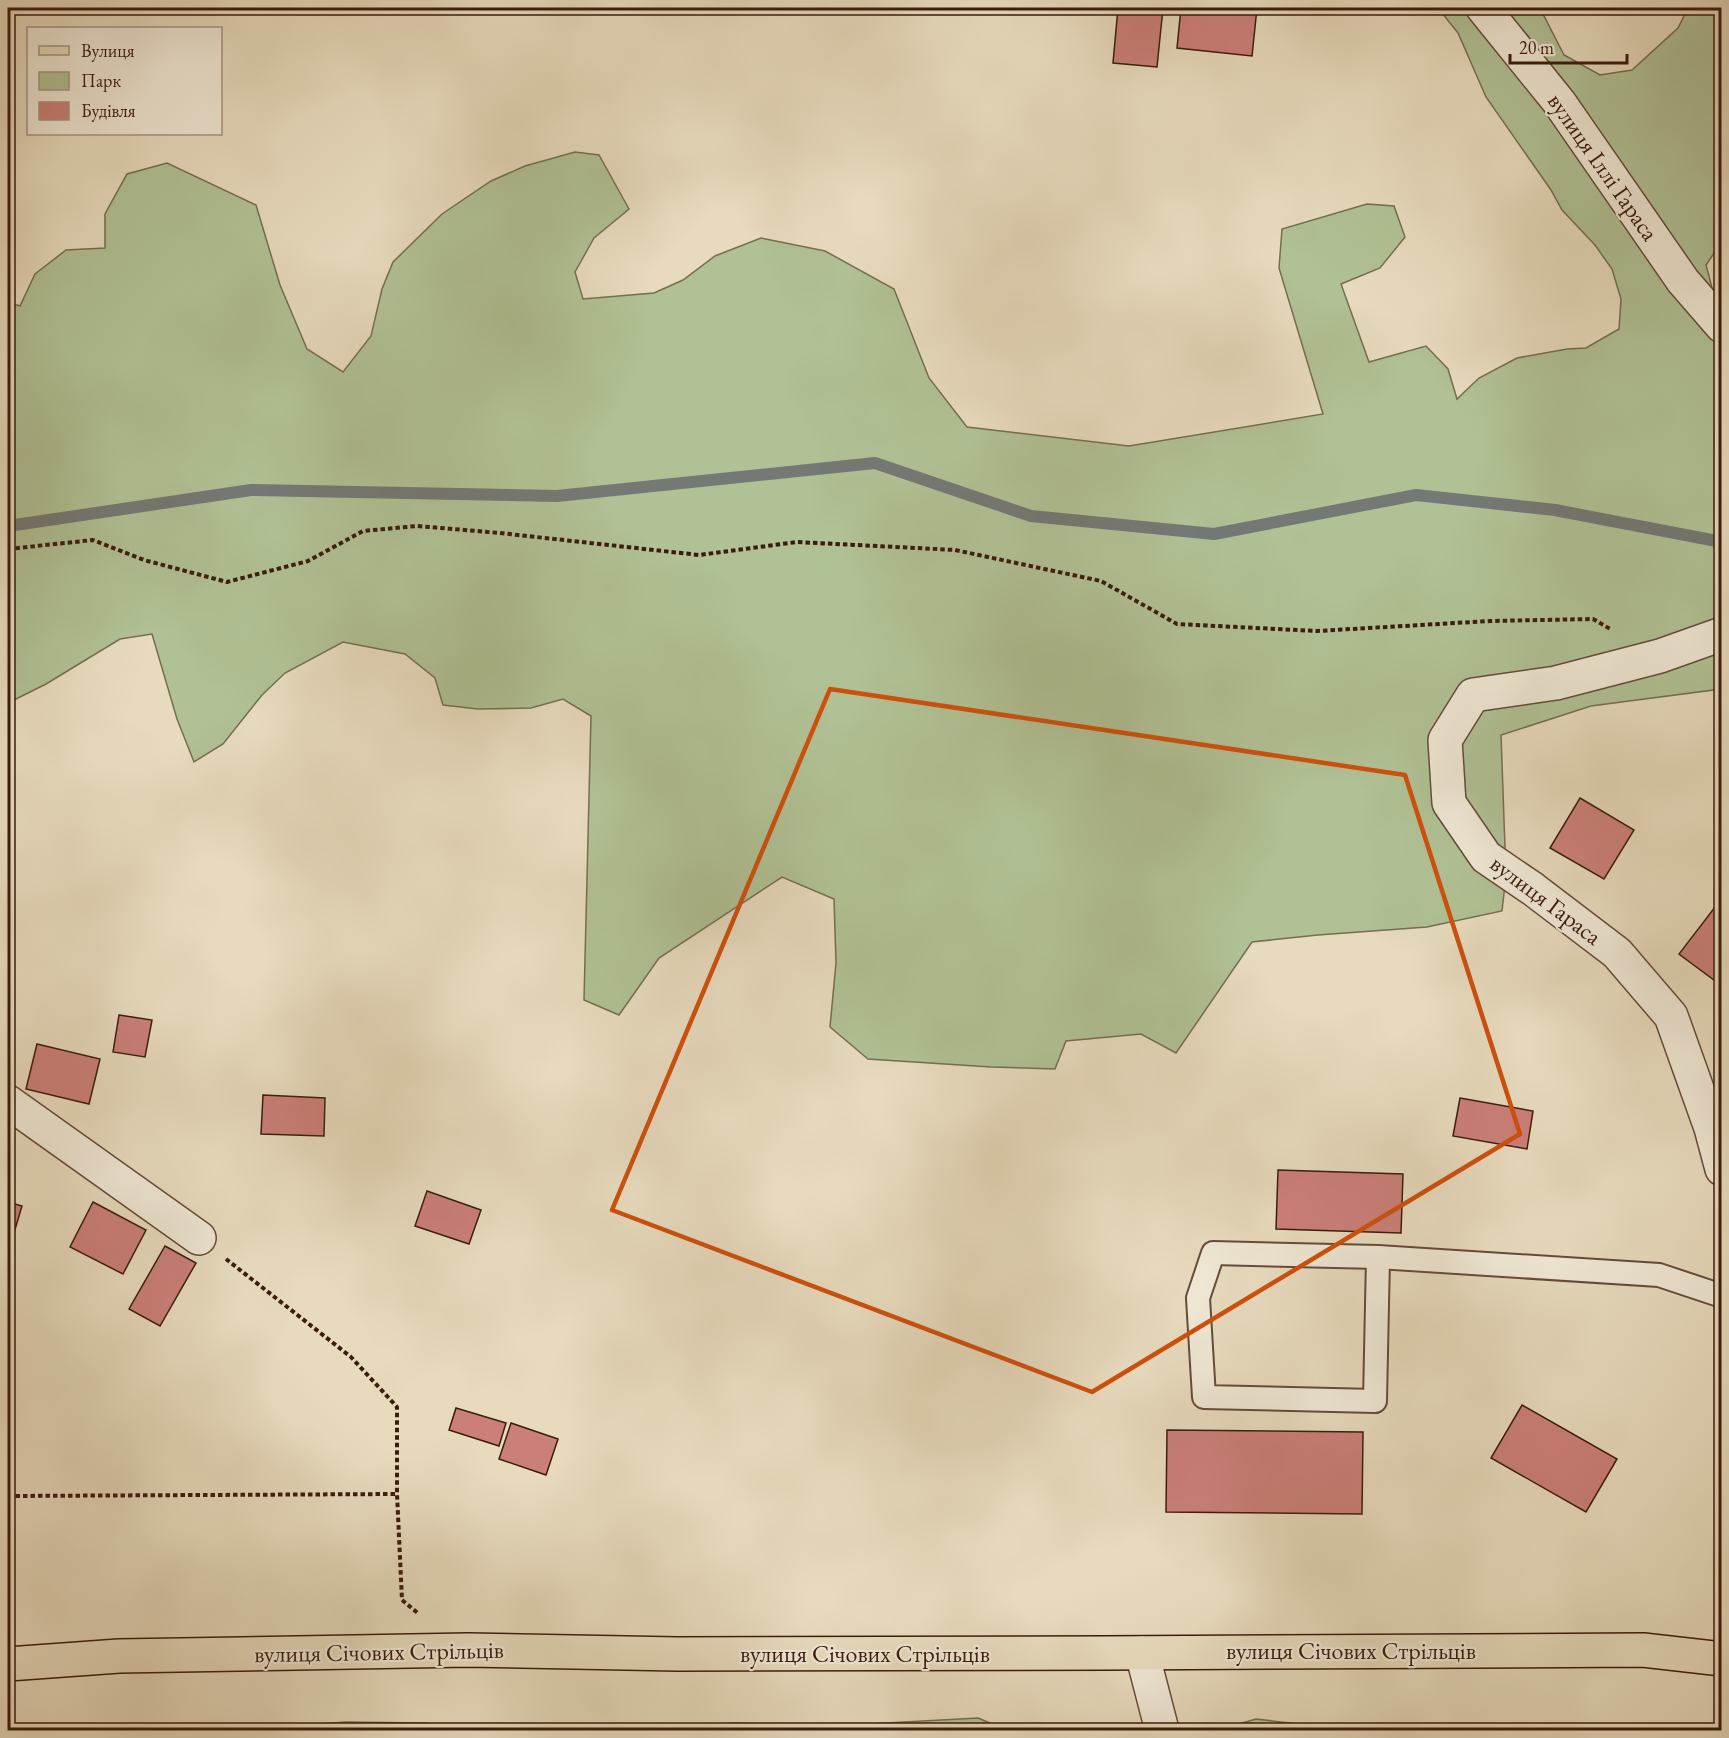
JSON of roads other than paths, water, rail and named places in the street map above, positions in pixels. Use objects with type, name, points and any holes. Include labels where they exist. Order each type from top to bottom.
[{"type":"main road","name":"вулиця Січових Стрільців","points":[[8,1664],[119,1656],[468,1650],[676,1654],[1643,1650],[1722,1659]]},
{"type":"street","name":"вулиця Іллі Гараса","points":[[1483,8],[1559,102],[1683,281],[1722,327]]},
{"type":"street","name":"вулиця Гараса","points":[[1722,634],[1660,656],[1556,683],[1473,695],[1445,740],[1449,803],[1486,857],[1533,889],[1617,953],[1671,1016],[1711,1128],[1722,1168]]},
{"type":"street","points":[[8,1102],[199,1238]]},
{"type":"street","points":[[1142,1653],[1162,1731]]},
{"type":"lane","points":[[1378,1257],[1375,1401],[1204,1397],[1198,1298],[1213,1253],[1378,1257],[1659,1275],[1722,1296]]},
{"type":"waterway","points":[[8,526],[251,490],[557,496],[875,463],[1031,516],[1214,534],[1416,495],[1555,510],[1722,542]]}]
